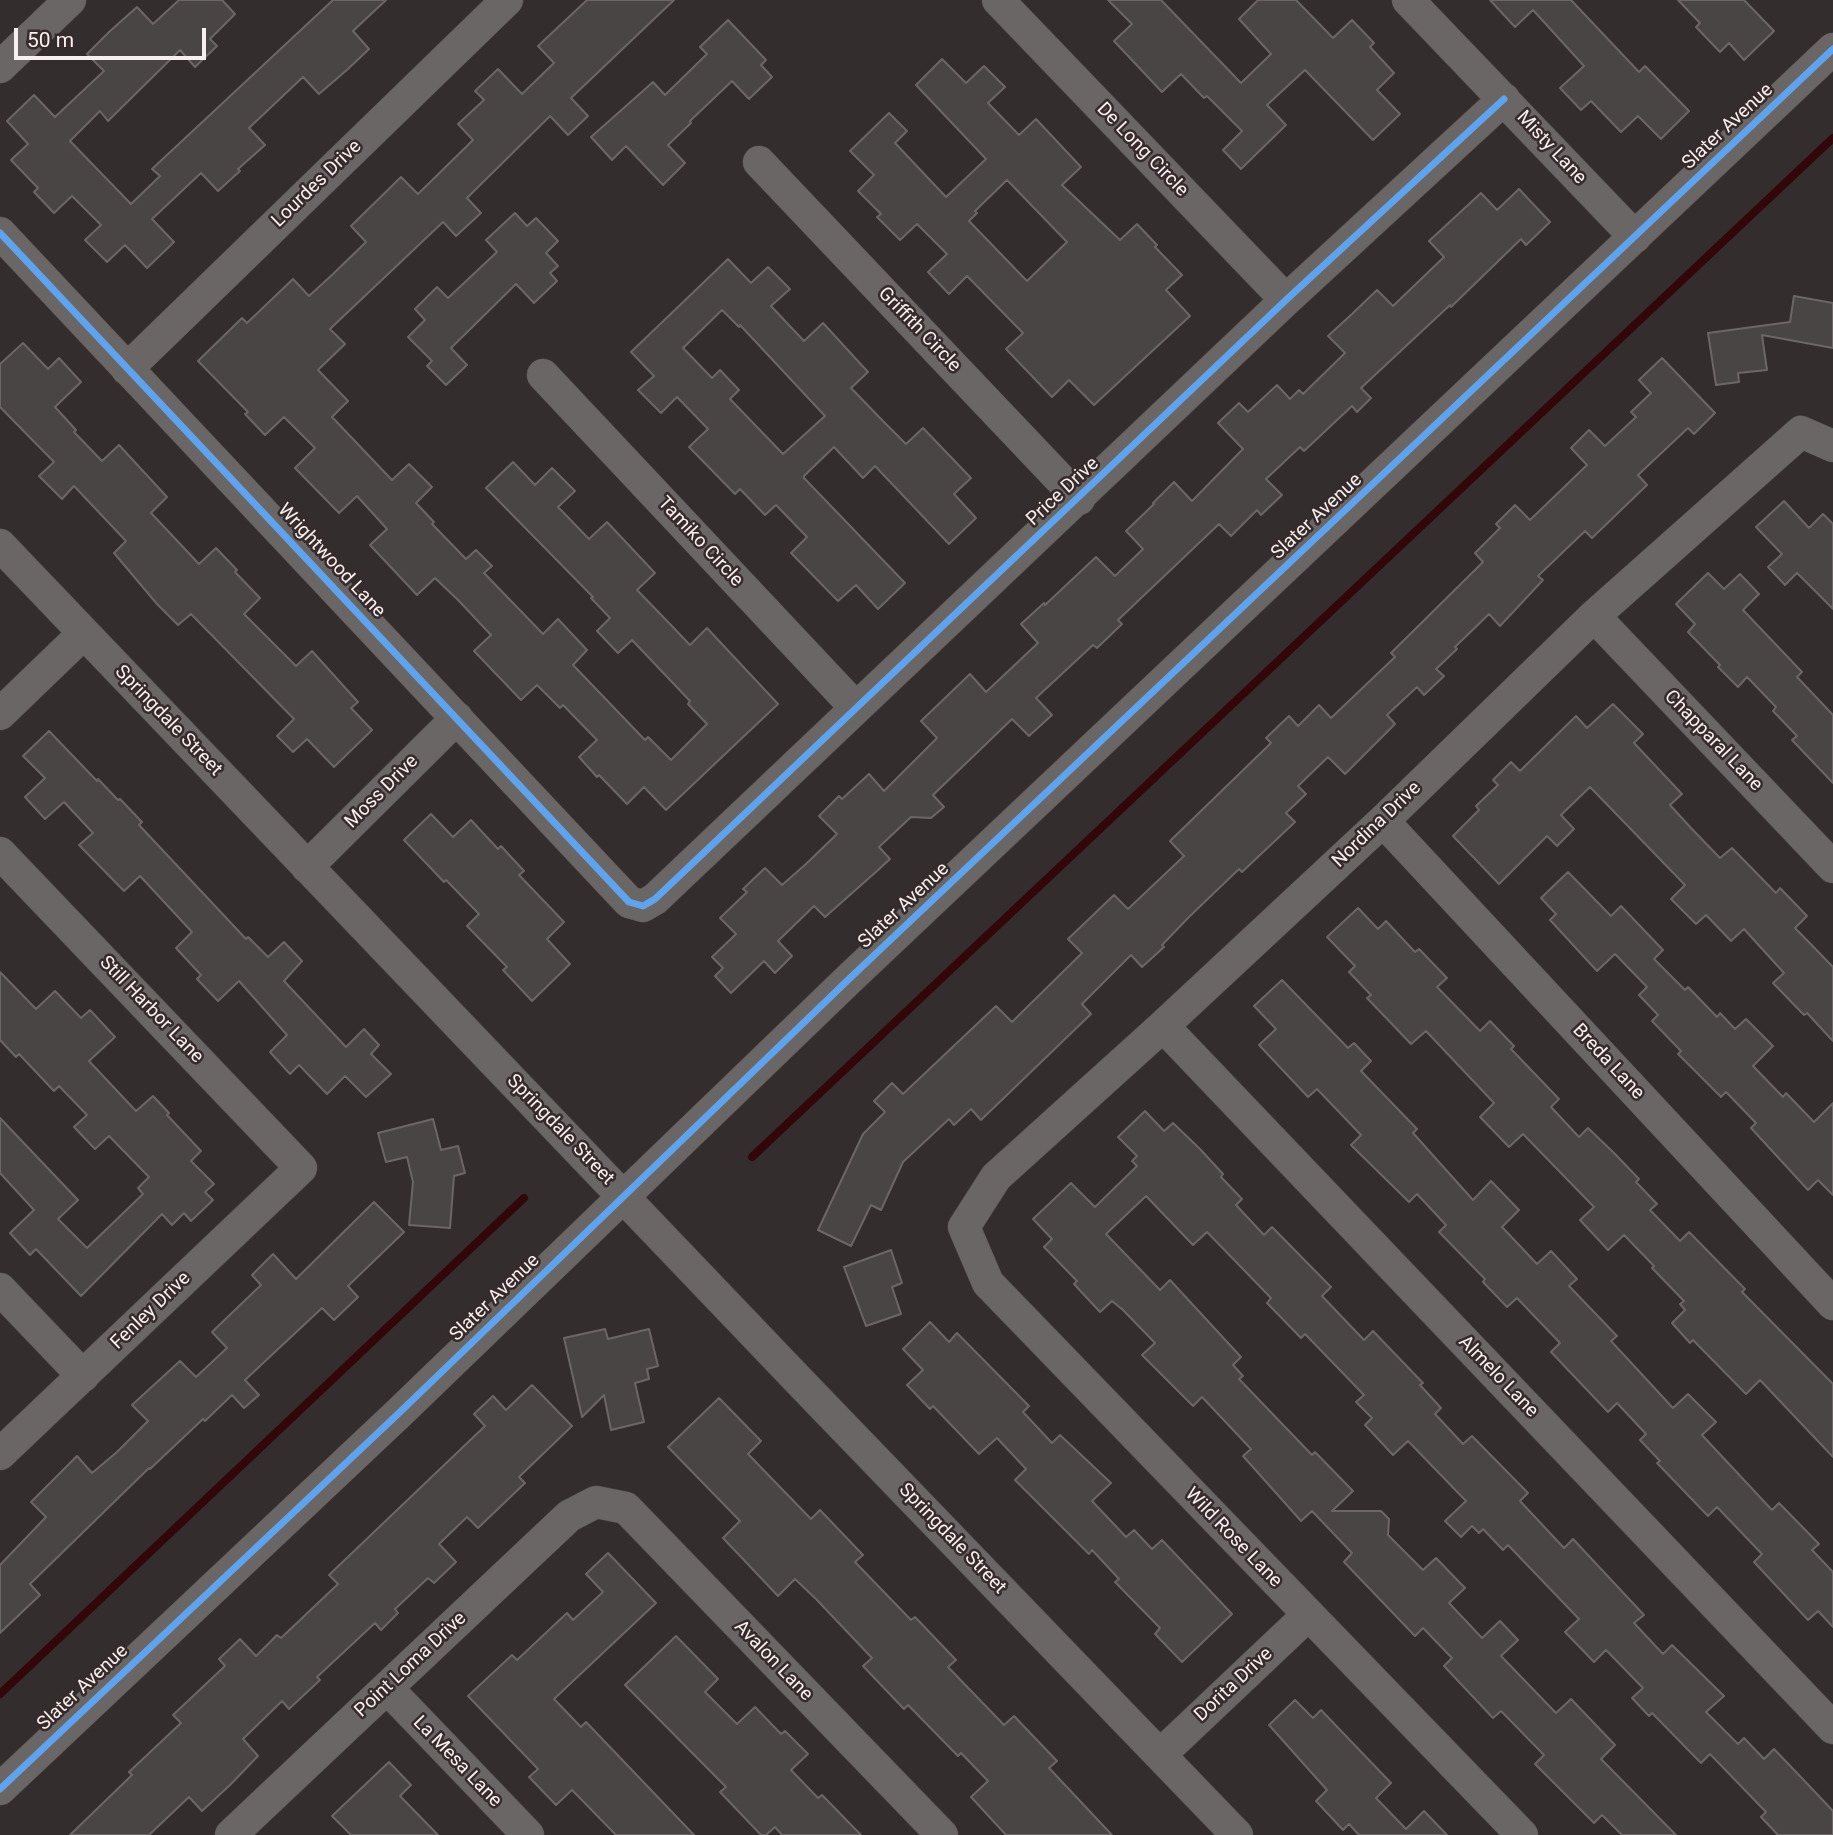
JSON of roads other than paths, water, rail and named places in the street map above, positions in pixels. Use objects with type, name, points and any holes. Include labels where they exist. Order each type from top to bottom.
[{"type":"street","points":[[0,67],[70,0]]},
{"type":"street","name":"Lourdes Drive","points":[[127,369],[507,0]]},
{"type":"street","name":"De Long Circle","points":[[998,0],[1286,300]]},
{"type":"street","name":"Misty Lane","points":[[1408,0],[1635,237]]},
{"type":"street","name":"Slater Avenue","points":[[0,1789],[399,1413],[849,979],[1833,49]]},
{"type":"street","name":"Price Drive","points":[[643,906],[655,899],[1286,300],[1504,99]]},
{"type":"street","name":"Griffith Circle","points":[[759,162],[1079,499]]},
{"type":"street","name":"Wrightwood Lane","points":[[0,233],[629,902],[643,906]]},
{"type":"street","name":"Tamiko Circle","points":[[543,375],[856,708]]},
{"type":"street","name":"Nordina Drive","points":[[964,1227],[996,1177],[1383,821],[1594,616],[1801,432],[1833,446]]},
{"type":"street","name":"Springdale Street","points":[[0,545],[1237,1835]]},
{"type":"street","name":"Chapparal Lane","points":[[1594,616],[1833,867]]},
{"type":"street","points":[[0,714],[84,633]]},
{"type":"street","name":"Moss Drive","points":[[307,867],[457,718]]},
{"type":"street","name":"Breda Lane","points":[[1383,821],[1833,1304]]},
{"type":"street","name":"Still Harbor Lane","points":[[0,853],[302,1168]]},
{"type":"street","name":"Almelo Lane","points":[[1163,1026],[1833,1728]]},
{"type":"street","name":"Fenley Drive","points":[[0,1454],[302,1168]]},
{"type":"street","name":"Wild Rose Lane","points":[[964,1227],[988,1283],[1522,1835]]},
{"type":"street","points":[[0,1289],[83,1376]]},
{"type":"street","name":"Point Loma Drive","points":[[231,1835],[569,1516],[596,1502]]},
{"type":"street","name":"Avalon Lane","points":[[596,1502],[626,1508],[942,1835]]},
{"type":"street","name":"Dorita Drive","points":[[1160,1755],[1308,1615]]},
{"type":"street","name":"La Mesa Lane","points":[[387,1688],[528,1835]]},
{"type":"waterway","points":[[752,1157],[1833,138]]},
{"type":"waterway","points":[[0,1694],[524,1198]]}]
